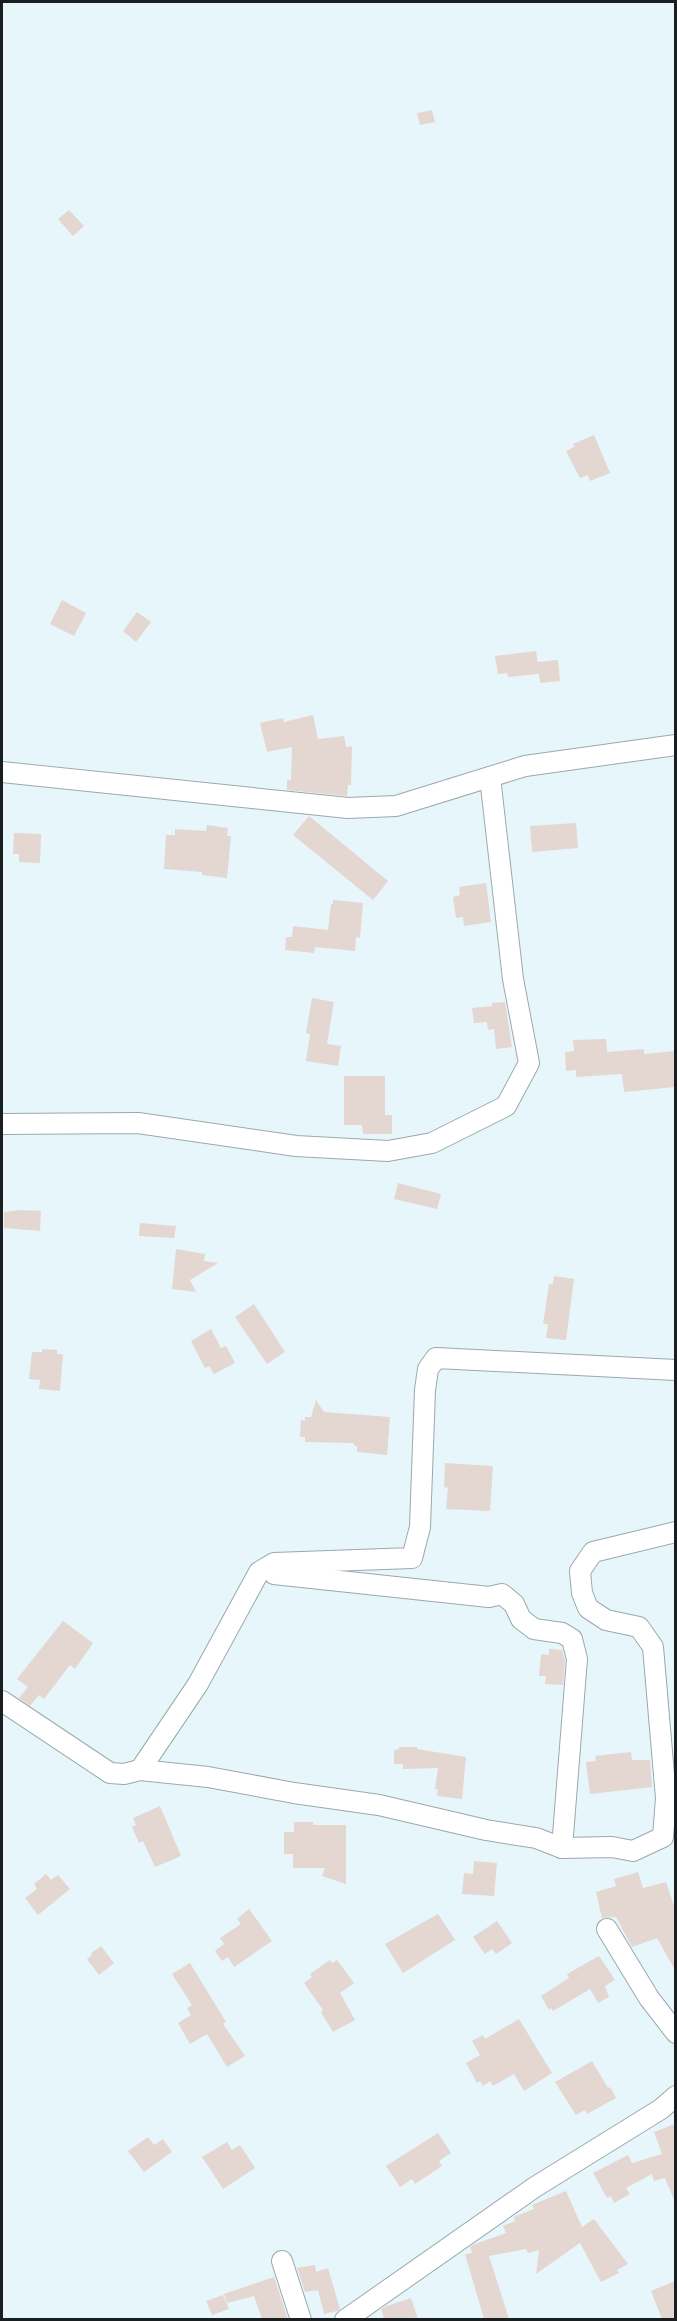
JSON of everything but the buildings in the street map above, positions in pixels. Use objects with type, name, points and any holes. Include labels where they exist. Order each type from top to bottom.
[{"type":"street","points":[[2,772],[348,808],[396,806],[525,766],[675,745]]},
{"type":"street","points":[[2,1124],[138,1123],[297,1146],[388,1151],[432,1143],[506,1107],[529,1064],[513,979],[490,777]]},
{"type":"street","points":[[140,1770],[198,1684],[259,1572],[274,1563],[412,1558],[420,1527],[425,1390],[428,1369],[436,1358],[675,1370]]},
{"type":"street","points":[[2,1701],[110,1773],[124,1774],[140,1770],[208,1777],[294,1793],[379,1805],[486,1830],[536,1838],[562,1848],[612,1847],[633,1851],[663,1837],[666,1798],[653,1647],[639,1627],[606,1620],[588,1608],[582,1593],[580,1571],[593,1552],[675,1532]]},
{"type":"street","points":[[259,1572],[489,1597],[501,1594],[514,1604],[521,1619],[534,1629],[562,1633],[572,1639],[577,1659],[562,1848]]},
{"type":"street","points":[[607,1929],[649,1998],[669,2011],[675,2034]]},
{"type":"street","points":[[345,2319],[525,2193],[661,2109],[675,2096]]},
{"type":"street","points":[[282,2261],[301,2319]]}]
